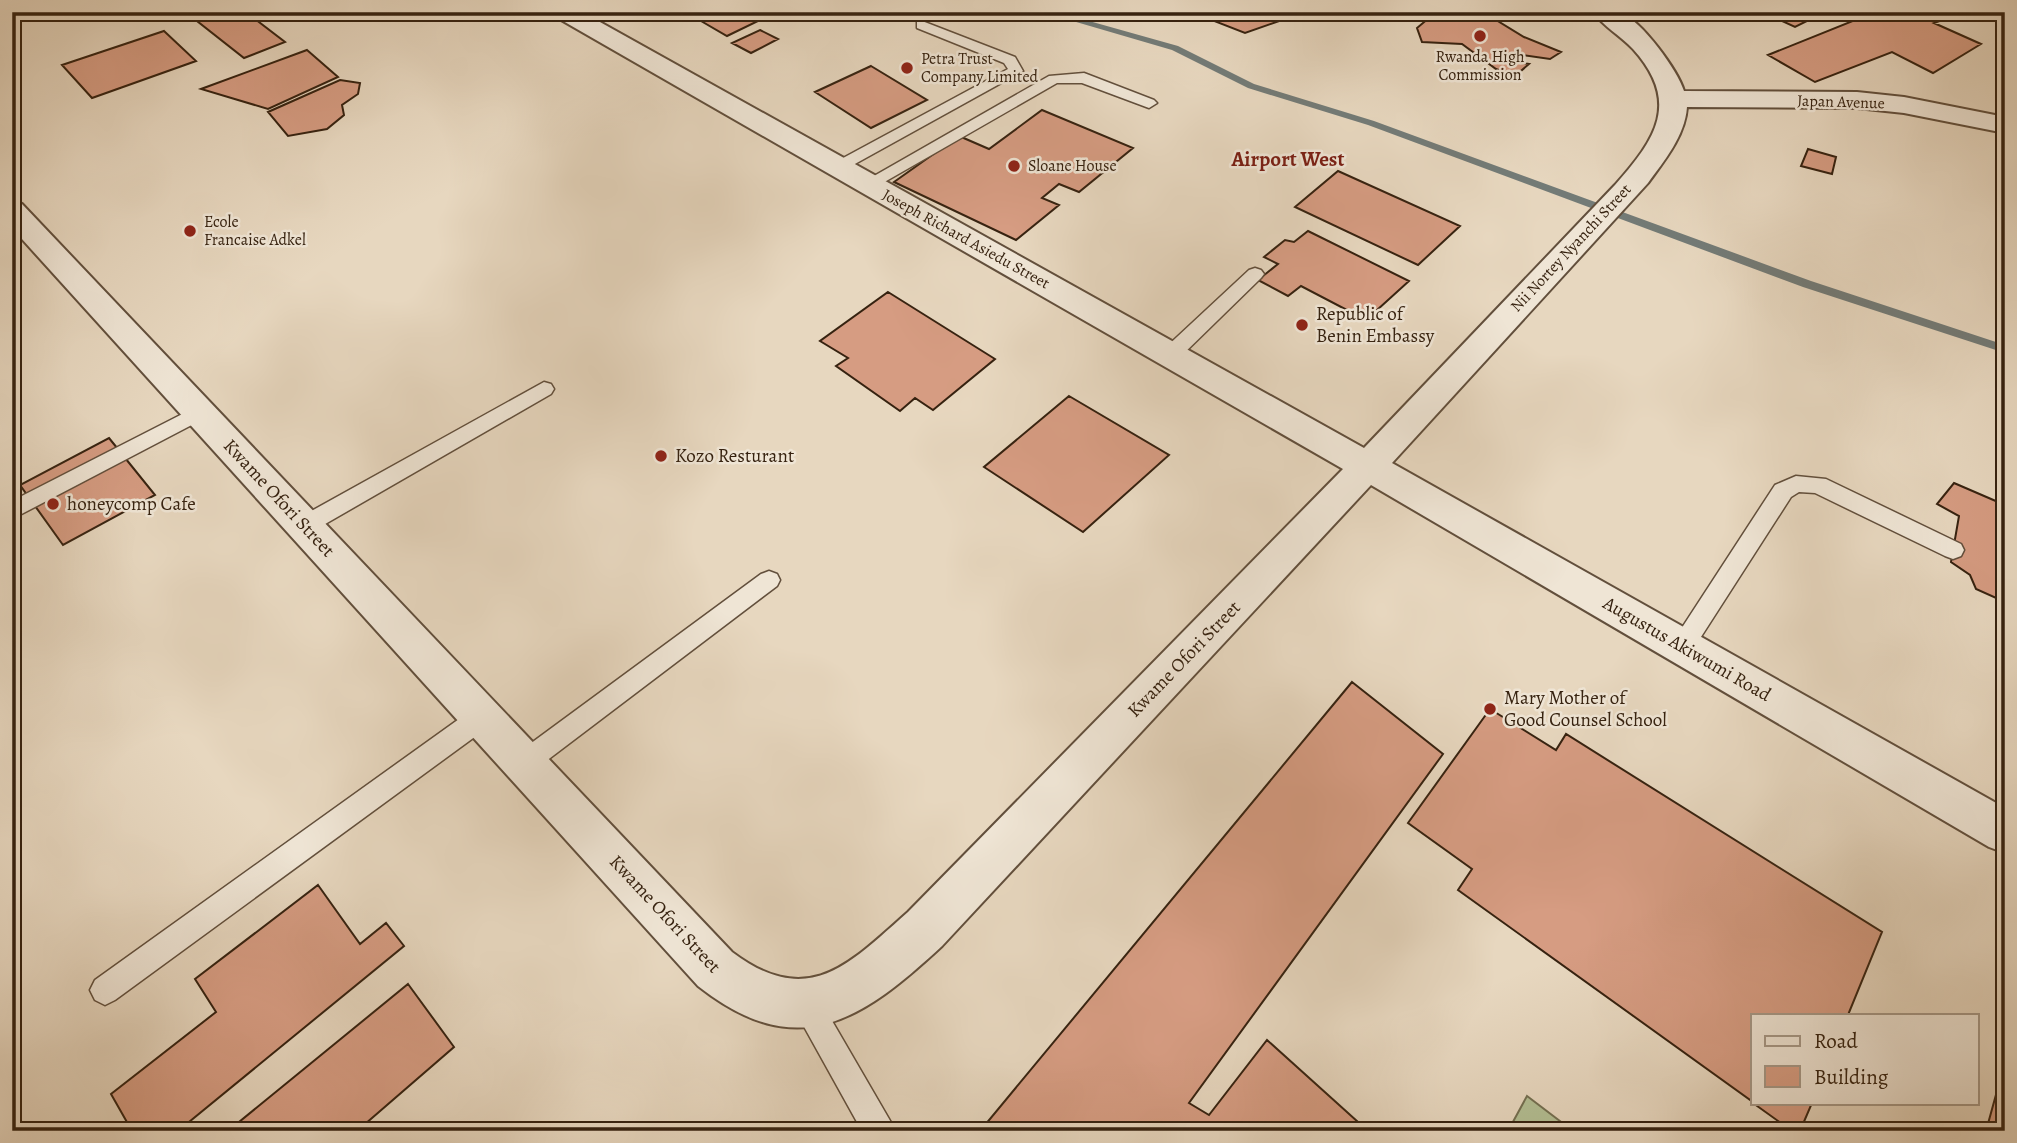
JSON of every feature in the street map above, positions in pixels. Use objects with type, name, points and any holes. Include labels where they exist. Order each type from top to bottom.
[{"type":"street","name":"Joseph Richard Asiedu Street","points":[[564,12],[1369,467]]},
{"type":"street","points":[[1605,12],[1634,36],[1649,54],[1662,71],[1676,99]]},
{"type":"street","name":"Japan Avenue","points":[[1676,99],[1857,100],[1904,105],[2005,125]]},
{"type":"street","name":"Nii Nortey Nyanchi Street","points":[[1369,467],[1620,198],[1657,149],[1673,118],[1676,99]]},
{"type":"street","name":"Kwame Ofori Street","points":[[12,210],[715,969],[739,989],[768,1000],[807,1005],[838,998],[866,980],[925,929],[1369,467]]},
{"type":"street","name":"Augustus Akiwumi Road","points":[[1369,467],[2005,832]]},
{"type":"lane","points":[[838,167],[1016,71],[1010,60],[922,24]]},
{"type":"lane","points":[[868,184],[1054,79],[1084,78],[1149,103]]},
{"type":"lane","points":[[1171,355],[1255,274]]},
{"type":"lane","points":[[305,525],[544,389]]},
{"type":"lane","points":[[12,511],[200,412]]},
{"type":"lane","points":[[1682,647],[1783,491],[1796,484],[1818,485],[1953,550]]},
{"type":"lane","points":[[524,763],[769,580]]},
{"type":"lane","points":[[104,990],[482,717]]},
{"type":"lane","points":[[807,1005],[880,1131]]},
{"type":"green space","points":[[1527,1096],[1573,1131],[1508,1131]]},
{"type":"building","points":[[221,12],[246,12],[285,42],[244,58],[197,21]]},
{"type":"building","points":[[737,12],[756,22],[727,36],[701,21],[713,16],[721,20]]},
{"type":"building","points":[[1202,12],[1274,12],[1282,20],[1245,33],[1209,19]]},
{"type":"building","points":[[1436,12],[1483,12],[1524,37],[1561,52],[1550,59],[1516,54],[1515,62],[1529,64],[1515,76],[1496,69],[1462,44],[1422,42],[1417,28]]},
{"type":"building","points":[[1763,12],[1825,12],[1795,27]]},
{"type":"building","points":[[1875,12],[1940,12],[1951,17],[1934,23],[1981,44],[1933,73],[1892,52],[1815,82],[1768,55]]},
{"type":"building","points":[[760,30],[778,39],[751,53],[732,43]]},
{"type":"building","points":[[164,31],[196,61],[92,98],[62,65]]},
{"type":"building","points":[[307,50],[338,77],[268,109],[201,89]]},
{"type":"building","points":[[871,66],[927,100],[871,128],[815,92]]},
{"type":"building","points":[[340,80],[360,83],[358,94],[342,105],[344,115],[327,129],[288,136],[268,112]]},
{"type":"building","name":"Sloane House","points":[[1042,110],[1133,148],[1079,192],[1059,184],[1042,198],[1059,205],[1016,240],[894,182],[959,136],[989,149]]},
{"type":"building","points":[[1808,149],[1836,157],[1832,174],[1801,166]]},
{"type":"building","points":[[1338,171],[1460,226],[1418,265],[1295,207]]},
{"type":"building","points":[[1308,231],[1409,281],[1366,320],[1301,286],[1288,296],[1258,280],[1278,264],[1264,257],[1285,240],[1294,242]]},
{"type":"building","points":[[888,292],[995,359],[933,410],[915,398],[900,411],[836,366],[848,358],[820,341]]},
{"type":"building","points":[[1069,396],[1169,455],[1083,532],[984,467]]},
{"type":"building","points":[[109,438],[155,495],[63,545],[20,485]]},
{"type":"building","points":[[1954,483],[2005,505],[2005,602],[1976,589],[1970,575],[1951,562],[1959,516],[1937,504]]},
{"type":"building","points":[[1352,682],[1443,754],[1189,1103],[1209,1115],[1267,1040],[1368,1131],[980,1131]]},
{"type":"building","points":[[1490,709],[1556,750],[1566,734],[1882,932],[1848,1014],[1751,1014],[1751,1101],[1458,890],[1472,869],[1408,823]]},
{"type":"building","points":[[318,885],[360,944],[386,923],[404,946],[178,1131],[132,1131],[111,1094],[216,1012],[195,979]]},
{"type":"building","points":[[408,984],[454,1047],[357,1131],[228,1131]]},
{"type":"building","points":[[2005,1062],[2005,1131],[1986,1131]]},
{"type":"building","points":[[1754,1104],[1812,1104],[1800,1131],[1792,1131]]},
{"type":"waterway","points":[[1046,12],[1175,48],[1251,86],[1371,123],[1807,284],[2005,349]]},
{"type":"place","name":"Rwanda High Commission","points":[[1480,36]]},
{"type":"place","name":"Petra Trust Company Limited","points":[[907,68]]},
{"type":"place","name":"Sloane House","points":[[1014,166]]},
{"type":"place","name":"Ecole Francaise Adkel","points":[[190,231]]},
{"type":"place","name":"Republic of Benin Embassy","points":[[1302,325]]},
{"type":"place","name":"Kozo Resturant","points":[[661,456]]},
{"type":"place","name":"honeycomp Cafe","points":[[53,504]]},
{"type":"place","name":"Mary Mother of Good Counsel School","points":[[1490,709]]},
{"type":"district","name":"Airport West","points":[[1288,159]]}]
